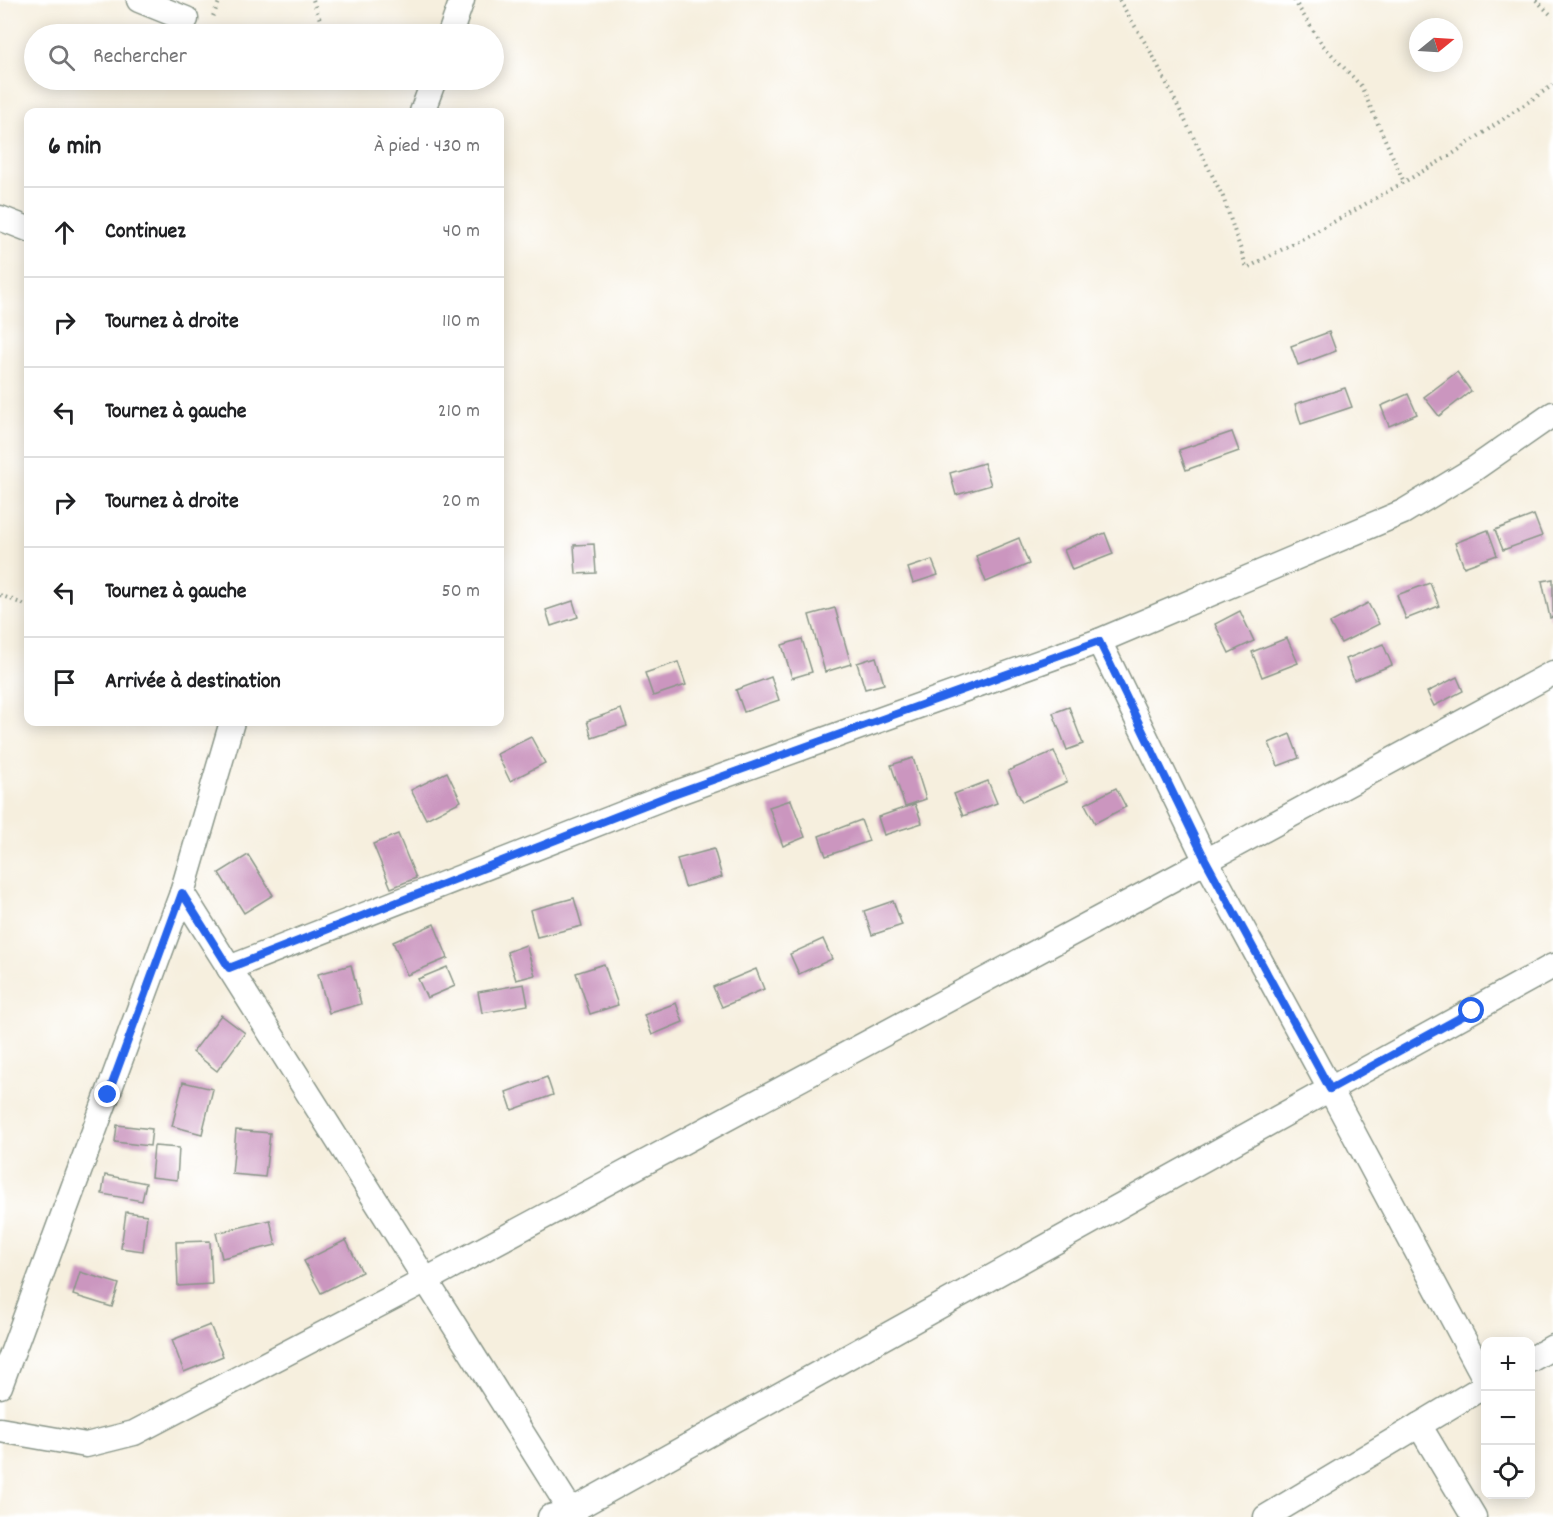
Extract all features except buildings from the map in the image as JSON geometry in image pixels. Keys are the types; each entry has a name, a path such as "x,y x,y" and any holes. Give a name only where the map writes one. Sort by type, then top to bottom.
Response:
{"street":[{"path":"139,0 186,19"},
{"path":"454,24 462,0"},
{"path":"424,108 430,90"},
{"path":"0,218 24,227"},
{"path":"229,968 668,796 1099,641 1402,512 1474,469 1553,414"},
{"path":"1099,641 1206,861 1330,1089 1481,1375"},
{"path":"0,1430 86,1445 134,1433 426,1280 1553,673"},
{"path":"0,1386 182,893 231,726"},
{"path":"182,893 426,1280 565,1515 1553,966"},
{"path":"1535,1357 1553,1347"},
{"path":"1266,1517 1481,1386"},
{"path":"1419,1425 1474,1517"}],"path":[{"path":"313,0 321,24"},
{"path":"1119,0 1152,54 1223,196 1247,268 1451,155 1553,85"},
{"path":"1294,0 1321,43 1361,86 1404,182"},
{"path":"1536,0 1553,17"},
{"path":"0,595 24,604"}],"route":[{"path":"108,1095 182,893 229,968 668,796 1099,641 1206,861 1330,1089 1472,1011"}]}
